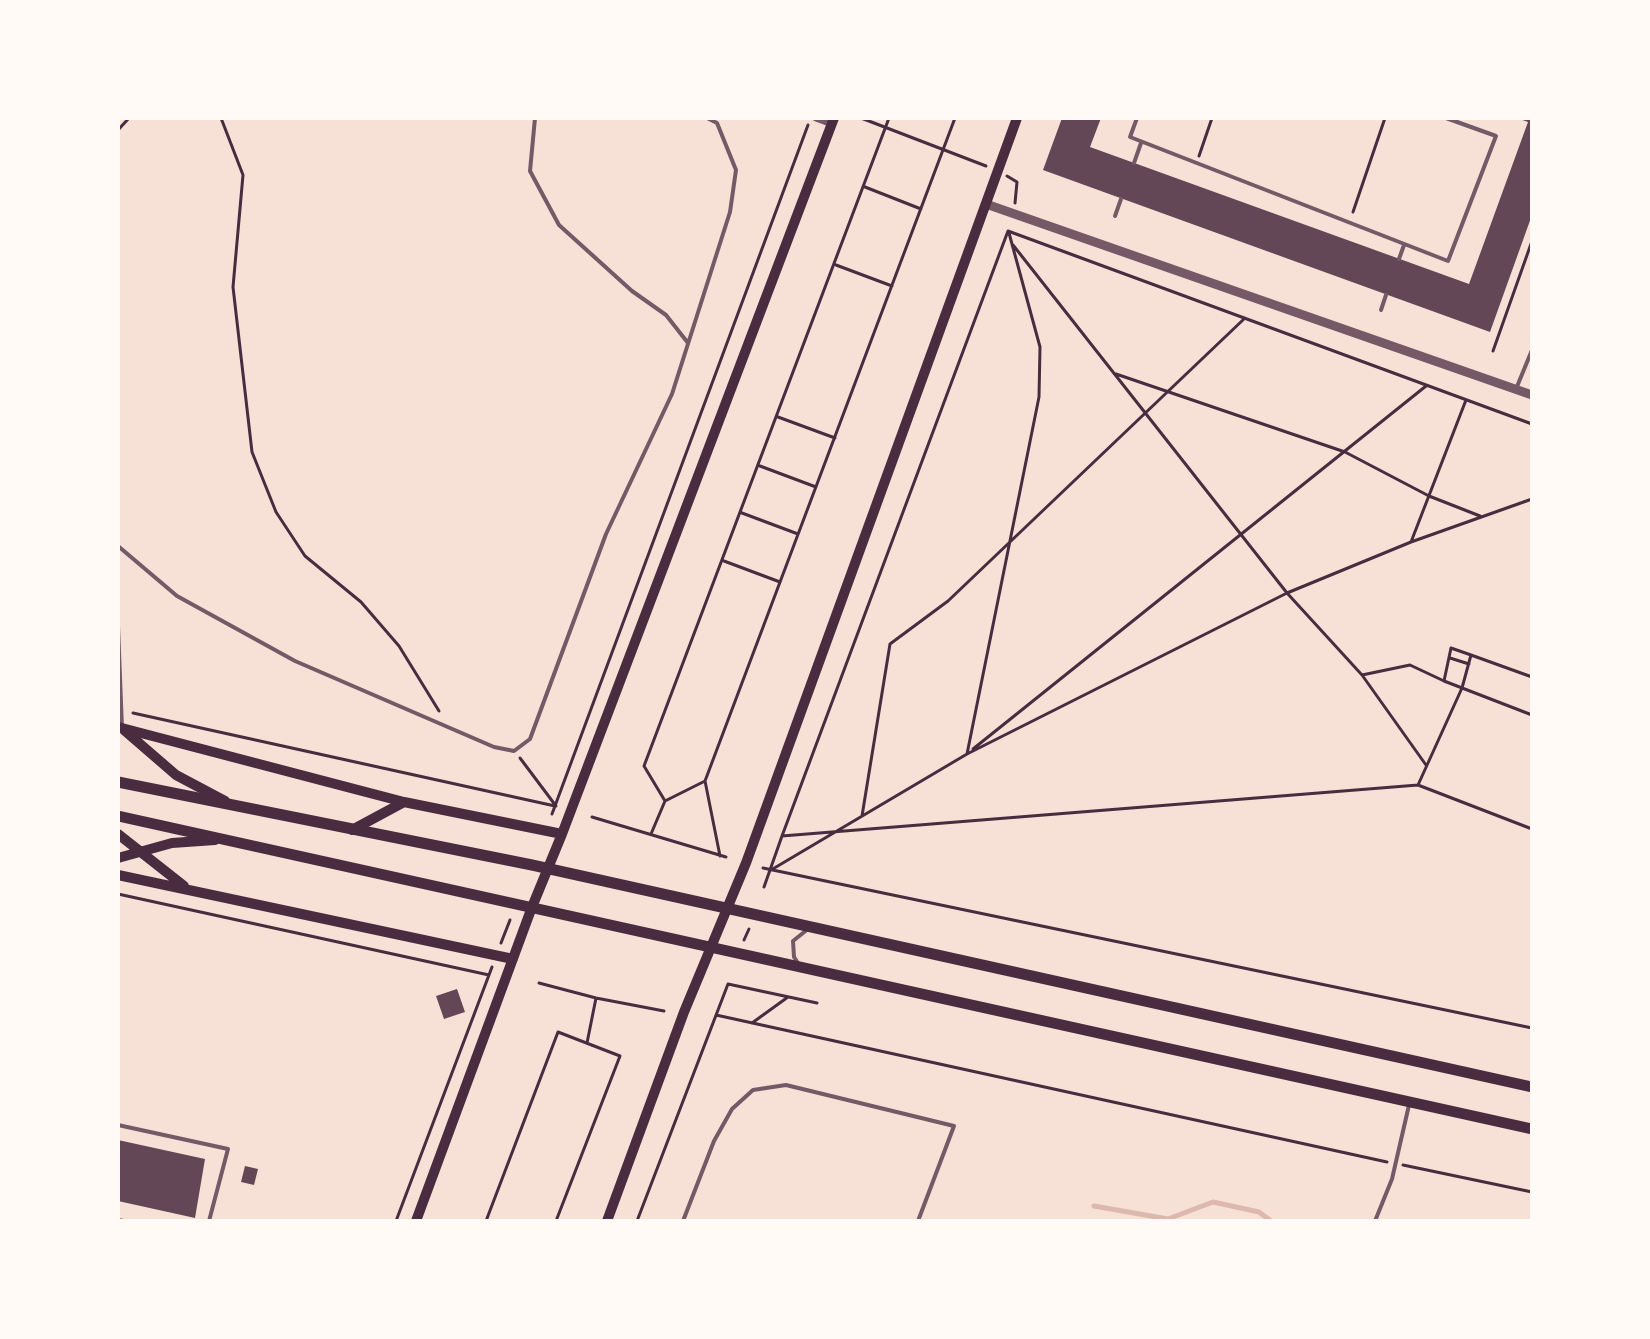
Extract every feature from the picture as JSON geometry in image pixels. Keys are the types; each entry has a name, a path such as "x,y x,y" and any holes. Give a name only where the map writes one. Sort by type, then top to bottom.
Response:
{"main road":[{"path":"607,1221 684,1012 729,908 1017,118"},
{"path":"416,1221 532,907 833,121"},
{"path":"120,728 404,802 562,834"},
{"path":"120,728 176,775 230,803"},
{"path":"118,782 549,869 1532,1087"},
{"path":"352,830 404,802"},
{"path":"118,816 1532,1129"},
{"path":"118,834 188,889"},
{"path":"118,858 172,843 229,840"},
{"path":"118,875 513,959"}],"street":[{"path":"814,118 833,121"},
{"path":"986,204 1532,395"}],"lane":[{"path":"535,118 530,171 559,225 632,291 666,315 688,343"},
{"path":"118,546 177,596 295,661 451,730 494,747 514,751 530,739 606,534 672,394 730,212 736,170 717,123 707,118"},
{"path":"1137,118 1130,137 1448,261 1496,136 1446,118"},
{"path":"1134,163 1142,142"},
{"path":"1115,216 1121,199"},
{"path":"1399,259 1404,245"},
{"path":"1381,310 1386,295"},
{"path":"1516,389 1532,350"},
{"path":"118,626 120,728"},
{"path":"810,970 794,957 793,941 802,932 818,928"},
{"path":"683,1221 714,1141 732,1109 753,1090 786,1085 954,1126 918,1221"},
{"path":"1375,1221 1392,1179 1410,1102"},
{"path":"118,1125 228,1149 209,1221"}],"path":[{"path":"118,130 129,118"},
{"path":"221,118 243,175 233,287 252,452 276,512 305,556 361,602 399,646 451,730"},
{"path":"552,814 814,118"},
{"path":"764,887 1014,213 1017,182 998,170 861,118"},
{"path":"665,801 644,766 889,118"},
{"path":"592,817 723,856 705,781 955,118"},
{"path":"1196,163 1212,118"},
{"path":"1349,224 1385,118"},
{"path":"863,186 921,209"},
{"path":"967,754 1039,397 1040,347 1008,231"},
{"path":"1008,231 1532,424"},
{"path":"1493,351 1532,241"},
{"path":"1011,243 1287,593 1362,675 1426,765"},
{"path":"834,264 892,286"},
{"path":"862,816 890,644 948,601 1245,318"},
{"path":"1116,374 1345,452 1429,496 1480,516"},
{"path":"967,754 1427,385"},
{"path":"1411,542 1466,400"},
{"path":"776,416 835,438"},
{"path":"758,465 816,487"},
{"path":"771,870 967,754 1287,593 1411,542 1532,499"},
{"path":"740,512 798,534"},
{"path":"722,560 780,582"},
{"path":"1444,681 1451,648 1532,677"},
{"path":"1418,785 1462,688 1471,655"},
{"path":"1449,658 1469,664"},
{"path":"1362,675 1410,665 1532,715"},
{"path":"121,710 557,807"},
{"path":"514,751 557,807"},
{"path":"651,836 665,801 705,781"},
{"path":"782,836 1418,785 1532,829"},
{"path":"763,868 1532,1028"},
{"path":"118,894 489,975"},
{"path":"501,943 510,920"},
{"path":"744,942 749,929"},
{"path":"396,1221 492,967"},
{"path":"539,983 664,1011"},
{"path":"637,1221 728,984 817,1003"},
{"path":"752,1023 790,997"},
{"path":"587,1043 596,998"},
{"path":"716,1015 1532,1192"},
{"path":"486,1221 558,1032 620,1056 556,1221"}],"building":[{"path":"1062,118 1101,118 1090,147 1469,284 1528,122 1517,118 1532,118 1532,215 1490,332 1043,170"},
{"path":"457,989 465,1012 444,1019 436,996"},
{"path":"118,1140 205,1159 195,1218 118,1201"},
{"path":"245,1166 258,1169 254,1185 241,1182"}],"waterway":[{"path":"1094,1206 1168,1219 1213,1202 1259,1212 1271,1221"}]}
